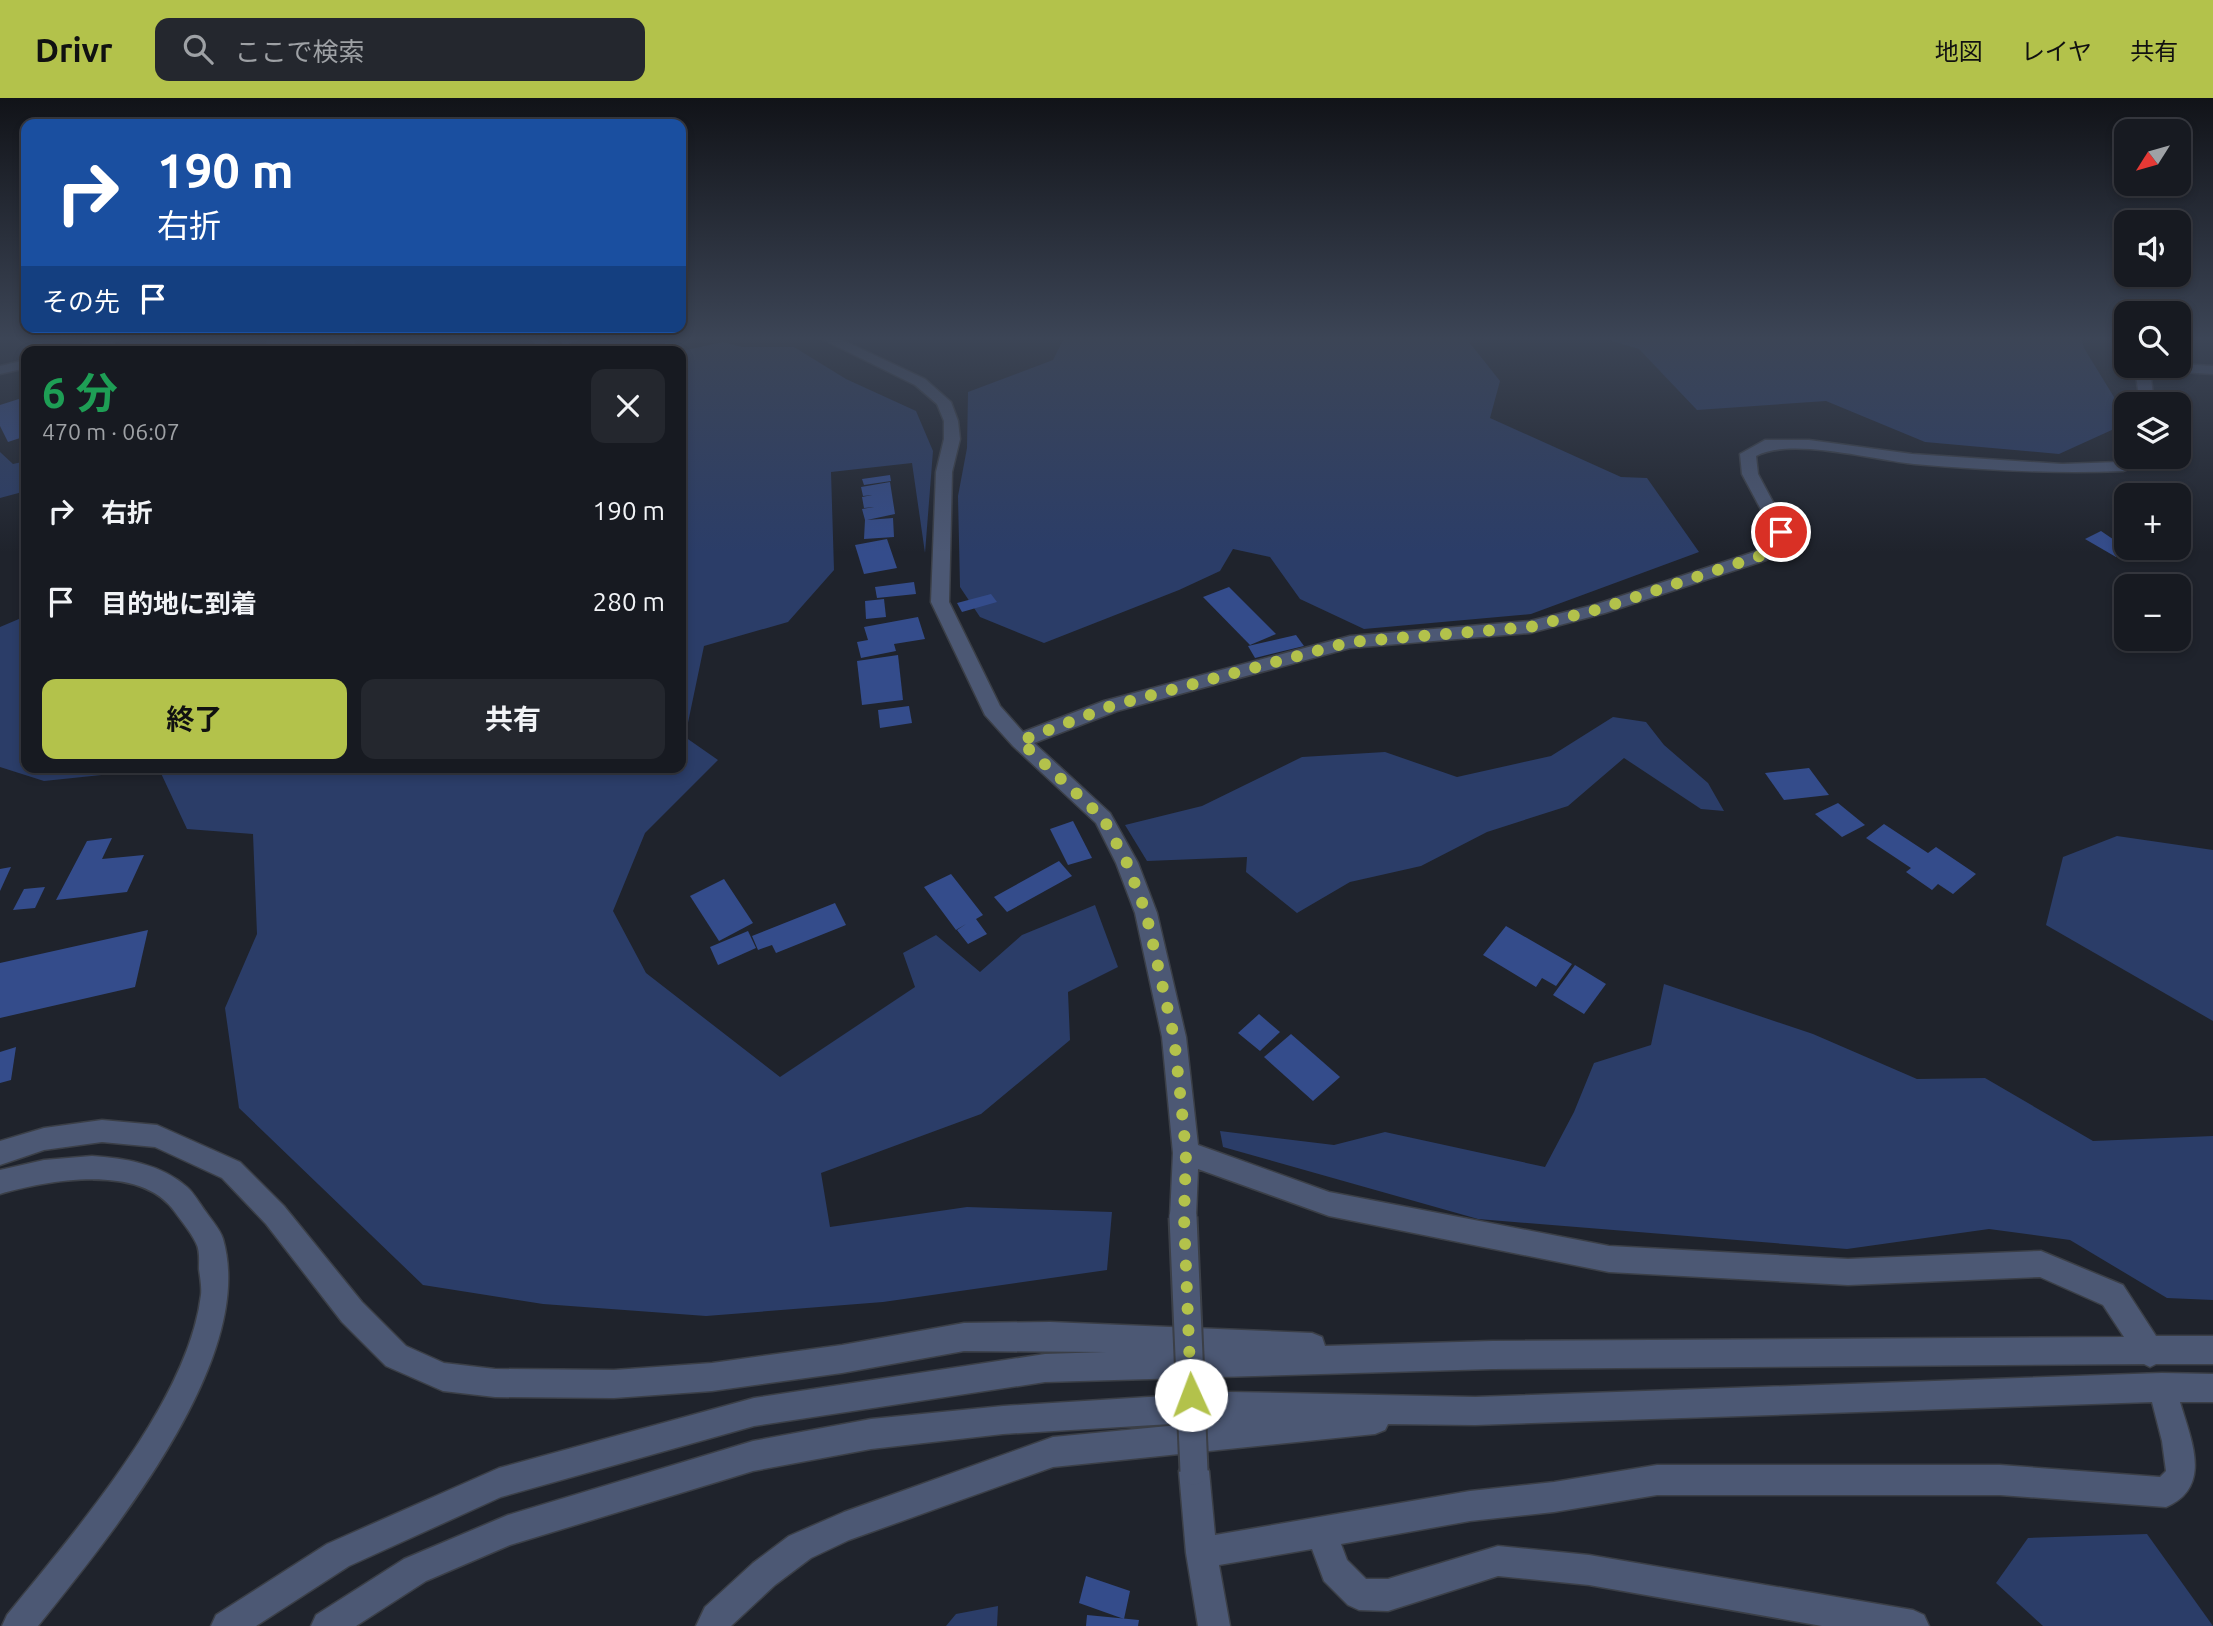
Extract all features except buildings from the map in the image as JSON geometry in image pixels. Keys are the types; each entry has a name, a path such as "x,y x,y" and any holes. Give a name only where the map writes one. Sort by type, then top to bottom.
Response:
{"street":[{"path":"947,409 951,421 952,439 944,472 940,602 992,710 1020,741 1103,818 1127,863 1146,913 1174,1037 1186,1153 1184,1217 1194,1471 1201,1553 1214,1626"},
{"path":"1020,741 1111,706 1350,642 1530,627 1599,609 1760,556 1772,549 1781,532 1750,474 1748,454 1765,444 1809,445 1912,460 2062,469 2114,466"},
{"path":"0,1153 44,1139 102,1131 158,1136 231,1170 275,1215 352,1312 396,1356 443,1377 495,1383 614,1384 712,1377 842,1359 964,1337 1051,1336 1492,1355"},
{"path":"1186,1153 1329,1204 1609,1259 1848,1272 2041,1264 2113,1296 2150,1353"},
{"path":"0,1182 72,1167 130,1172 170,1189 192,1207 206,1229 216,1264 213,1309 200,1356 175,1412 114,1504 18,1626"},
{"path":"227,1626 338,1555 499,1483 754,1412 1045,1368 1492,1355 2150,1353 2213,1350"},
{"path":"1201,1553 1470,1506 1554,1497 1657,1480 2000,1479 2166,1492 2182,1476 2177,1441 2162,1387"},
{"path":"327,1626 415,1570 508,1530 753,1456 871,1434 1003,1420 1215,1407 1475,1410 2162,1387 2213,1388"},
{"path":"712,1626 716,1618 764,1574 800,1547 844,1527 1053,1452 1475,1410"},
{"path":"1322,1533 1335,1570 1359,1594 1388,1595 1498,1562 1589,1570 1913,1626"}],"shaded area":[{"path":"686,409 916,411 933,451 925,553 912,463 831,472 834,570 788,622 704,646 686,732"},
{"path":"968,409 1492,409 1490,418 1621,477 1647,478 1699,552 1531,614 1364,629 1300,599 1270,557 1233,549 1220,571 1044,643 980,617 960,587 958,496 967,448"},
{"path":"1846,409 2114,409 2114,429 2059,454 1925,442"},
{"path":"0,452 13,464 21,462 21,492 0,498"},
{"path":"21,618 21,773 121,773 44,781 0,767 0,627"},
{"path":"1613,717 1646,722 1664,745 1708,783 1724,811 1701,809 1624,758 1568,806 1487,832 1421,866 1350,882 1297,913 1246,872 1247,857 1147,861 1125,825 1202,806 1302,757 1385,752 1457,777 1551,756"},
{"path":"686,738 718,760 645,833 613,911 646,973 780,1077 915,987 903,953 936,935 980,972 1022,935 1095,905 1118,967 1068,992 1070,1040 981,1114 821,1173 830,1227 967,1207 1112,1212 1107,1270 883,1302 706,1316 543,1304 423,1285 239,1108 225,1008 257,934 253,834 187,829 161,773 686,773"},
{"path":"2117,836 2213,850 2213,1021 2046,925 2063,857"},
{"path":"1664,984 1813,1034 1917,1079 1985,1078 2093,1141 2213,1136 2213,1300 2167,1298 2070,1240 1989,1229 1847,1249 1478,1219 1223,1147 1220,1131 1334,1145 1385,1132 1545,1167 1574,1112 1594,1063 1651,1045"},
{"path":"2147,1534 2213,1626 2043,1626 1996,1583 2028,1538"},
{"path":"998,1606 997,1626 946,1626 956,1614"}],"route":[{"path":"1191,1395 1184,1217 1186,1153 1174,1037 1146,913 1127,863 1103,818 1020,741 1111,706 1350,642 1530,627 1599,609 1760,556 1772,549 1781,532"}]}
